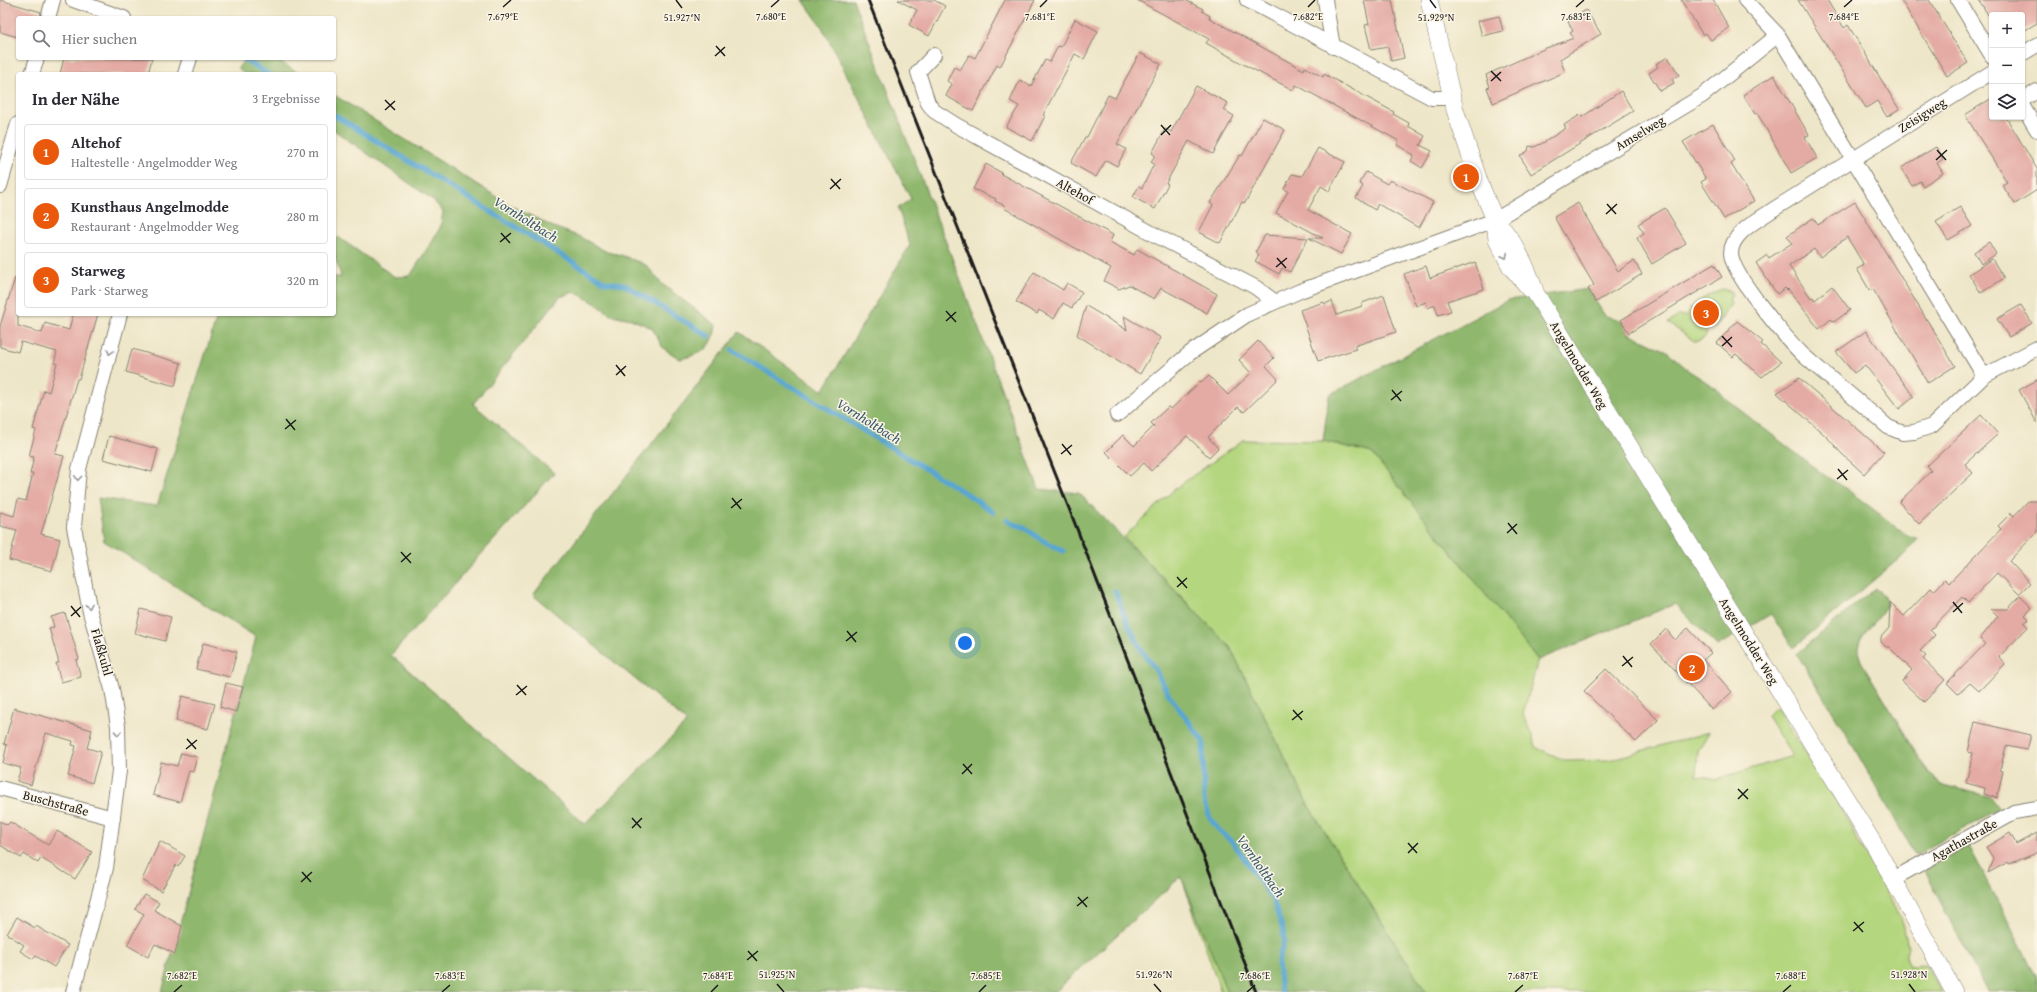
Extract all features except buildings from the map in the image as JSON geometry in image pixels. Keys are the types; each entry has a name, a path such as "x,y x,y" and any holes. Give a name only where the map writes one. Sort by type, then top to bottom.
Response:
{"street":[{"path":"49,16 53,0"},
{"path":"73,0 118,16"},
{"path":"1247,0 1333,47 1432,98 1452,98"},
{"path":"1325,0 1333,47"},
{"name":"Angelmodder Weg","path":"1429,0 1452,98 1480,184 1495,220 1497,240 1511,268 1536,294 1875,846 1954,992"},
{"path":"1745,0 1778,35 1851,159 1984,376"},
{"path":"1958,0 1989,51"},
{"name":"Amselweg","path":"1495,220 1702,96 1778,35"},
{"path":"2025,52 2037,45"},
{"name":"Altehof","path":"934,55 918,72 928,103 934,111 1035,169 1255,287 1274,302"},
{"path":"33,72 36,60"},
{"path":"186,72 189,60"},
{"name":"Zeisigweg","path":"1989,74 1851,159 1774,209 1746,229 1735,240 1731,252 1734,267 1744,285 1801,352 1888,426 1903,432 1914,432 1932,426 1984,376 2037,348"},
{"path":"2025,98 2037,91"},
{"path":"2025,111 2037,130"},
{"path":"0,186 16,131"},
{"path":"1117,415 1190,353 1248,314 1274,302 1495,220"},
{"name":"Flaßkuhl","path":"73,992 106,868 119,771 118,726 112,689 90,612 74,527 79,469 119,316"},
{"name":"Buschstraße","path":"0,788 113,818"},
{"name":"Agathastraße","path":"1893,879 2014,812 2037,808"}],"green space":[{"path":"803,0 853,0 1039,489 1079,493 1230,647 1308,805 1426,992 1227,992 1181,876 1055,992 162,992 256,637 104,541 98,498 157,506 217,316 336,316 336,277 341,277 336,260 336,240 338,237 395,277 410,276 440,228 443,212 433,200 336,131 336,96 510,205 551,226 580,237 607,252 621,255 646,265 662,284 716,325 715,333 706,349 695,355 680,359 663,348 652,328 631,319 612,315 590,300 574,292 560,297 473,404 554,473 391,655 585,824 687,722 533,595 739,332 823,391 910,245 898,208 911,199 822,27"},
{"path":"244,60 277,60 297,72 242,72 238,68"},
{"path":"1588,289 1605,316 1621,320 1629,333 1667,351 1689,371 1716,388 1722,396 1824,475 1844,487 1907,535 1918,539 1907,552 1793,648 1771,614 1717,646 1675,604 1538,660 1372,453 1323,441 1329,395 1508,300"},
{"path":"1722,289 1730,291 1732,296 1729,297 1731,304 1715,327 1707,327 1706,337 1699,341 1694,341 1668,323 1678,316 1686,316 1692,307 1706,296"},
{"path":"1243,440 1323,441 1372,453 1538,660 1523,714 1537,748 1566,761 1609,760 1709,732 1698,751 1696,775 1717,779 1792,756 1767,716 1776,707 1834,797 1903,923 1908,946 1905,957 1909,966 1926,965 1942,992 1426,992 1308,805 1230,647 1124,537 1176,488"},
{"path":"1875,588 1883,595 1887,604 1880,616 1862,637 1859,643 1858,650 1861,661 1929,774 1944,785 1991,797 2000,809 1915,855 1845,732 1797,654"},
{"path":"1969,846 2037,977 2037,992 1987,992 1924,870"},
{"path":"1181,876 1227,992 1221,992"}],"waterway":[{"name":"Vornholtbach","path":"245,60 265,72"},
{"name":"Vornholtbach","path":"336,116 605,282 623,284 709,336"},
{"name":"Vornholtbach","path":"732,350 970,496 993,512"},
{"name":"Vornholtbach","path":"1007,520 1013,524 1024,527 1040,539 1063,551"},
{"name":"Vornholtbach","path":"1115,591 1126,620 1142,651 1155,669 1169,695 1203,741 1204,800 1210,818 1217,828 1235,845 1273,900 1283,930 1284,941 1278,962 1281,992"}],"railway":[{"path":"868,0 1072,516 1256,992"}],"place":[{"name":"Altehof","path":"1466,177"},
{"name":"Starweg","path":"1706,313"},
{"name":"Kunsthaus Angelmodde","path":"1692,668"}]}
